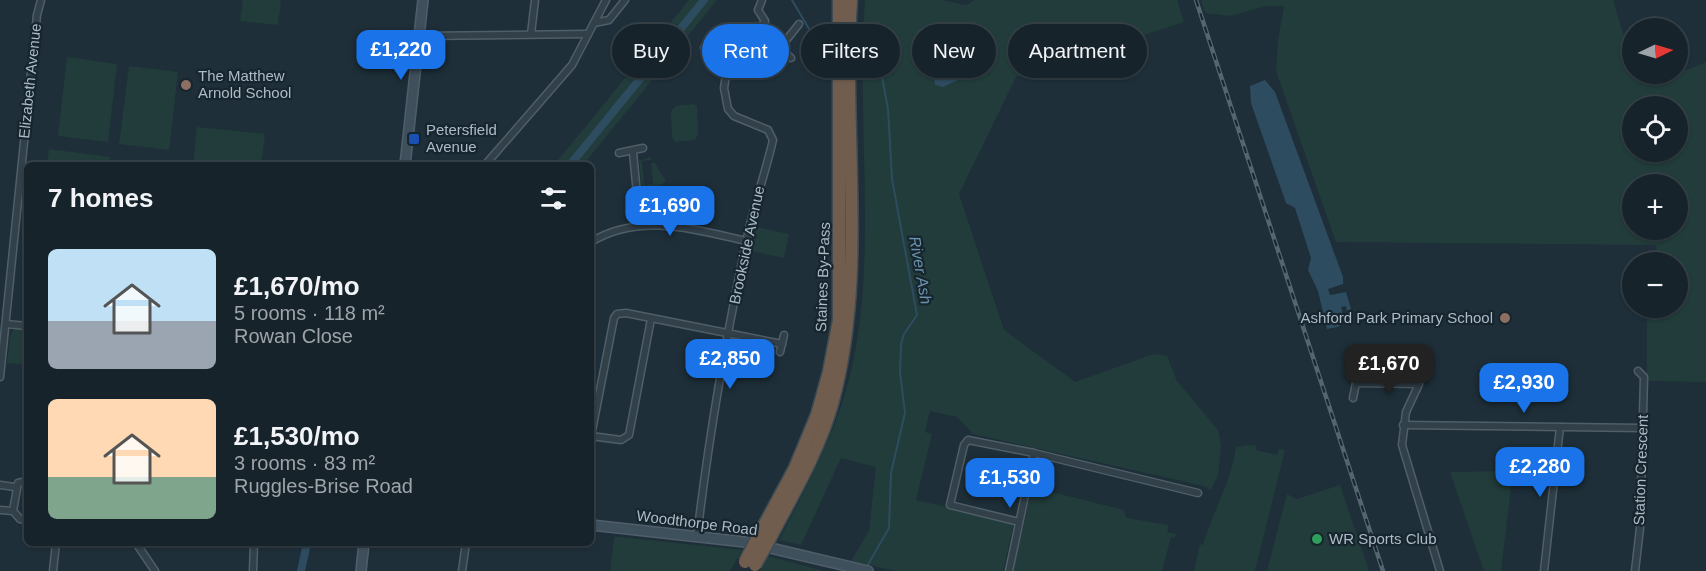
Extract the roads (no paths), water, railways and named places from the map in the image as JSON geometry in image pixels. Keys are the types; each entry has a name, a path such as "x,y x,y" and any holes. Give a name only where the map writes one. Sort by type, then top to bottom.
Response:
{"highway":[{"name":"Staines By-Pass","path":"764,537 813,426 830,372 837,329 840,273 839,0"},
{"name":"Staines By-Pass","path":"748,567 817,445 832,406 845,345 850,275 851,0"}],"street":[{"name":"Elizabeth Avenue","path":"0,377 37,15 41,0"},
{"path":"405,162 423,0"},
{"path":"531,34 535,0"},
{"path":"488,162 572,64 606,0"},
{"path":"594,23 609,20 625,0"},
{"path":"762,0 758,10 765,21 763,24"},
{"path":"789,37 800,24"},
{"path":"419,36 588,34"},
{"name":"Brookside Avenue","path":"697,537 704,475 728,333 747,240 773,140 768,130 738,118 728,109 724,88 726,78"},
{"path":"619,153 633,152 643,148"},
{"path":"633,152 640,226"},
{"path":"594,241 615,232 640,226 671,225 747,240"},
{"path":"594,421 614,318 621,313 782,344"},
{"path":"594,436 621,440 629,435 651,319"},
{"path":"6,324 24,326"},
{"path":"780,352 784,335"},
{"name":"Station Crescent","path":"1635,571 1640,528 1644,377 1638,371"},
{"path":"1353,398 1356,383 1419,384 1403,425 1402,445 1406,465 1440,571"},
{"path":"1403,425 1642,428"},
{"path":"1544,571 1560,427"},
{"path":"1019,522 950,505 964,444 968,440 1034,453 1198,493"},
{"path":"1009,571 1034,453"},
{"path":"13,511 15,487 18,483 24,482"},
{"path":"0,485 15,487"},
{"path":"0,510 13,511 20,519 24,520"},
{"name":"Woodthorpe Road","path":"594,525 745,542 865,570"},
{"path":"52,571 56,546"},
{"path":"138,546 155,571"},
{"path":"253,571 254,546"},
{"path":"361,571 364,546"},
{"path":"462,571 466,546"}],"water":[{"path":"934,78 962,78 943,87 935,85"},
{"path":"1265,80 1275,92 1343,277 1343,284 1328,289 1330,295 1346,292 1351,309 1347,311 1346,306 1341,307 1345,322 1338,327 1327,329 1318,291 1308,270 1311,258 1295,208 1286,203 1251,103 1250,86"}],"waterway":[{"path":"572,162 704,0"},
{"name":"River Ash","path":"792,0 806,24"},
{"name":"River Ash","path":"866,568 889,528 891,473 905,413 900,372 901,344 904,334 917,315 892,179 888,109 882,78"},
{"path":"301,571 306,546"}],"railway":[{"path":"1196,0 1383,571"}],"place":[{"name":"The Matthew Arnold School","path":"186,85"},
{"name":"Petersfield Avenue","path":"414,139"},
{"name":"Ashford Park Primary School","path":"1505,318"},
{"name":"WR Sports Club","path":"1317,539"}]}
